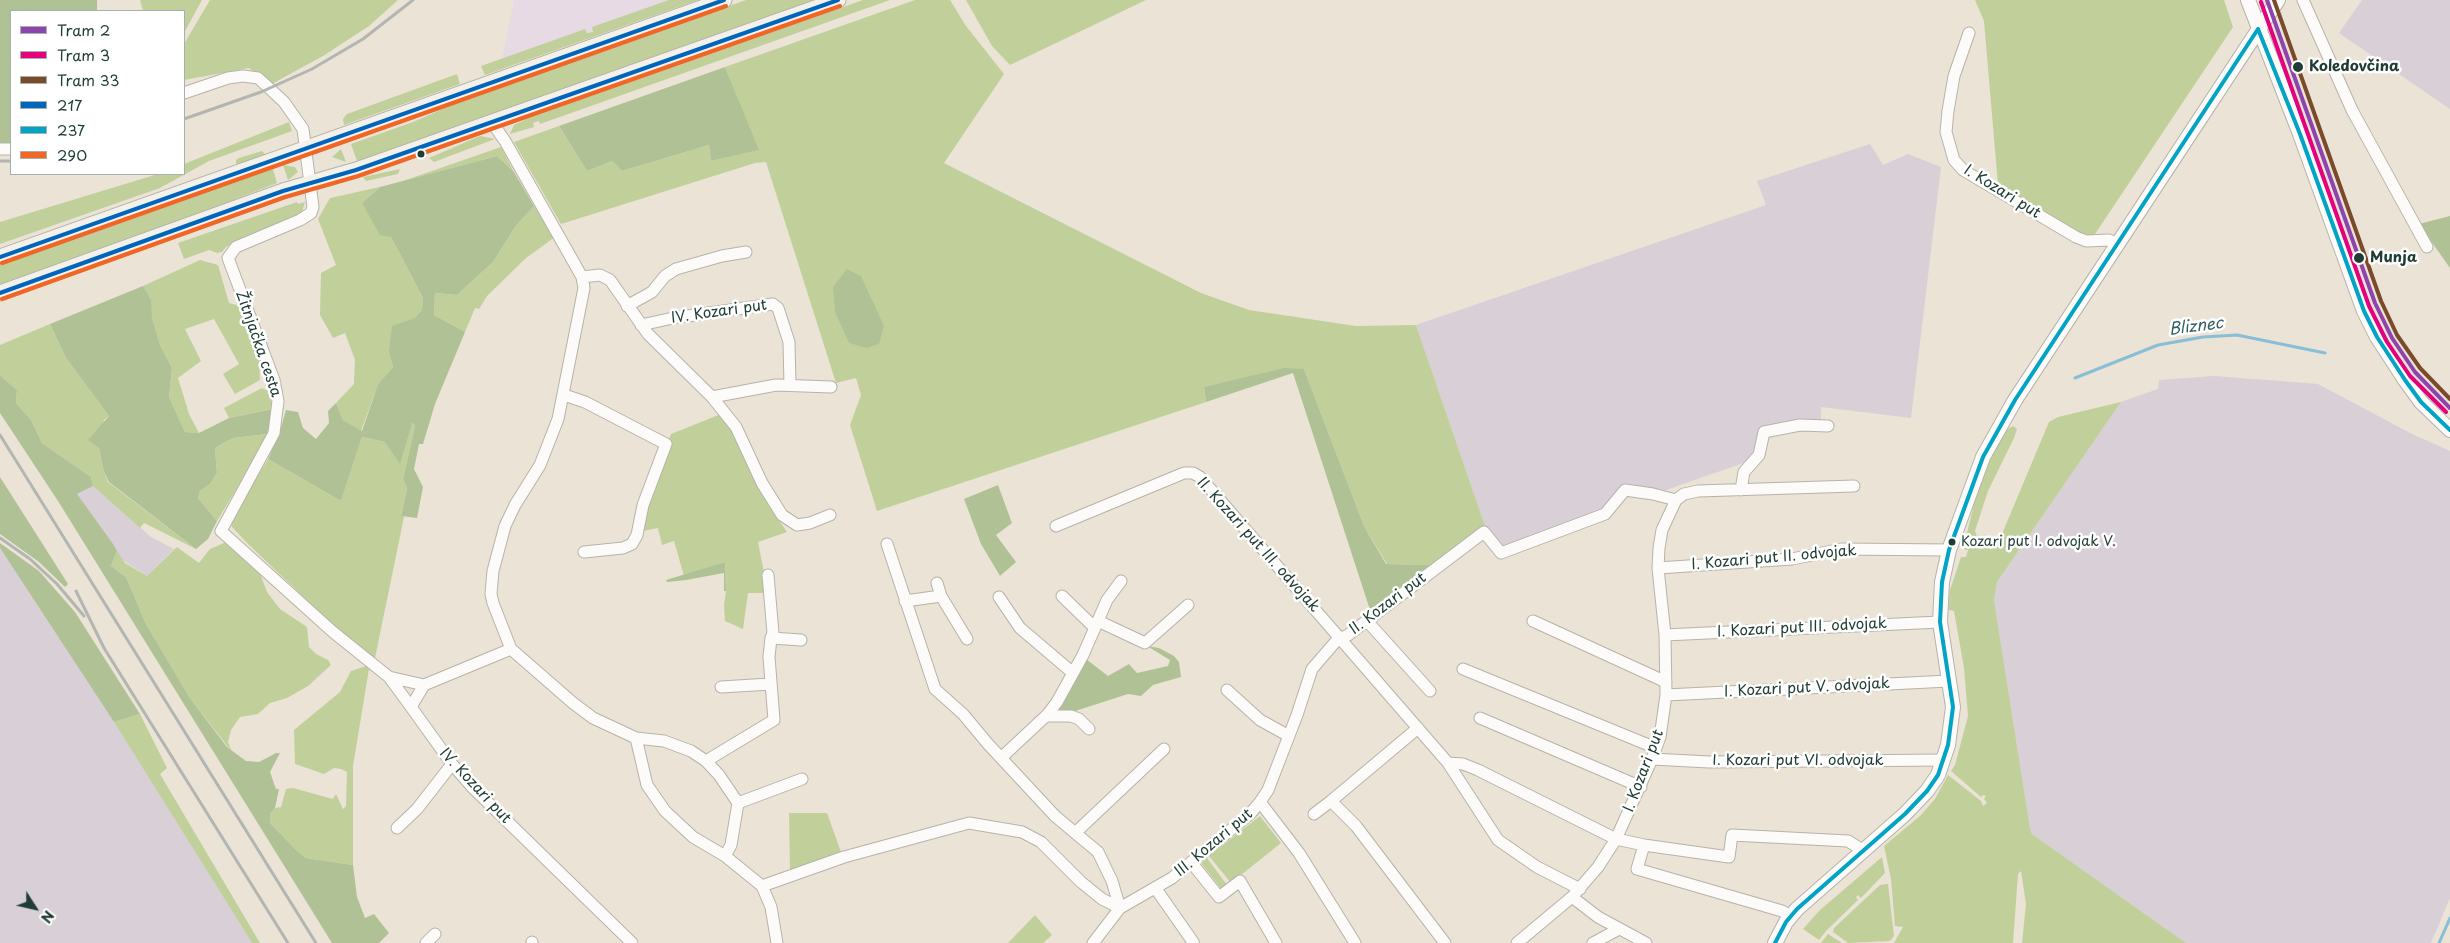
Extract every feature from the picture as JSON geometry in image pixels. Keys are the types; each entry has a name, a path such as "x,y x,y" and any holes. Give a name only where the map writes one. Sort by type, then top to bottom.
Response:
{"main road":[{"path":"0,257 724,0"},
{"path":"0,293 283,191 356,170 838,0"}],"street":[{"path":"2248,0 2300,134 2364,311 2377,337 2405,380 2421,402 2450,430"},
{"path":"1775,943 1790,916 1917,803 1933,783 1944,760 1953,707 1940,622 1942,582 1949,550 1983,457 2015,400 2278,0"},
{"path":"2303,0 2320,42 2352,110 2427,246"},
{"name":"I. Kozari put","path":"1969,33 1954,76 1948,111 1946,132 1954,160 1963,170 2076,238 2086,241 2109,240 2117,244"},
{"path":"185,93 228,78 251,76 258,78 284,102 303,129 311,183"},
{"path":"491,121 505,141 582,278 584,288 564,395 551,442 505,526 493,571 491,594 493,603 511,649 573,703 593,718 636,738 664,741 691,751 706,761 719,775 738,803 731,845 725,856"},
{"name":"Žitnjačka cesta","path":"311,183 313,207 311,214 236,247 228,258 274,380 278,400 274,433 221,530 333,632 389,678"},
{"path":"627,306 652,292 665,276 676,269 746,252"},
{"name":"IV. Kozari put","path":"582,278 606,277 610,280 641,325 712,397 736,427 762,483 782,516 797,525 810,523 830,515"},
{"name":"IV. Kozari put","path":"641,325 673,318 773,304 778,308 788,342 790,385"},
{"path":"712,397 776,384 831,387"},
{"path":"564,395 584,402 666,444 643,506 636,536 632,544 623,548 584,552"},
{"path":"1741,490 1744,472 1759,456 1764,432 1800,425 1828,426"},
{"name":"II. Kozari put III. odvojak","path":"1056,526 1184,473 1193,473 1208,484 1341,638"},
{"path":"1676,500 1684,494 1698,491 1854,486"},
{"name":"II. Kozari put","path":"1646,943 1598,917 1576,893 1498,840 1448,764 1341,638 1367,621 1484,532 1501,553 1605,514 1625,490 1676,500"},
{"name":"I. Kozari put","path":"1517,943 1576,893 1598,867 1616,838 1641,787 1654,754 1664,716 1666,695 1665,635 1658,568 1662,530 1676,500"},
{"path":"888,544 935,689 964,714 1055,816 1098,852 1112,881 1120,908"},
{"name":"I. Kozari put II. odvojak","path":"1658,568 1792,559 1842,549 1949,550"},
{"path":"706,761 774,720 770,684 771,638 773,633 768,575"},
{"path":"1002,757 1046,716 1057,702 1073,673 1107,600 1121,581"},
{"path":"937,583 941,596 967,639"},
{"path":"905,601 941,596"},
{"path":"1062,596 1096,624 1145,643 1188,605"},
{"path":"999,597 1020,628 1073,673"},
{"path":"1367,621 1430,692"},
{"path":"1533,621 1666,682"},
{"name":"I. Kozari put III. odvojak","path":"1665,635 1940,622"},
{"path":"771,638 801,640"},
{"name":"III. Kozari put","path":"1093,943 1120,908 1156,889 1250,814 1260,802 1268,790 1312,669 1332,643 1341,638"},
{"path":"389,678 424,685 511,649"},
{"name":"I. Kozari put VI. odvojak","path":"1463,669 1654,754 1709,762 1944,760"},
{"name":"IV. Kozari put","path":"389,678 452,764 632,943"},
{"name":"I. Kozari put V. odvojak","path":"1666,695 1949,681"},
{"path":"721,687 770,684"},
{"path":"411,707 424,685"},
{"path":"1228,690 1260,720 1289,736"},
{"path":"1046,716 1071,716 1079,719 1089,729"},
{"path":"1480,718 1641,787"},
{"path":"1314,814 1418,728"},
{"path":"636,738 648,785 654,798 693,837 725,856 762,886 771,907 777,943"},
{"path":"1075,833 1164,749"},
{"path":"397,828 417,809 452,764"},
{"path":"1448,764 1463,764 1478,770 1616,838 1644,845 1729,857 1732,835 1848,840 1864,851"},
{"path":"738,803 802,779"},
{"path":"1330,801 1356,826 1445,943"},
{"path":"1260,802 1299,853 1355,943"},
{"path":"762,886 844,856 969,823 1022,832 1041,842 1081,882 1102,899 1120,908"},
{"path":"1644,845 1638,869 1782,911 1790,916"},
{"path":"1191,862 1219,897 1240,881 1276,943"},
{"path":"1156,889 1192,943"},
{"path":"1593,943 1619,928"},
{"path":"426,943 435,934"}],"shaded area":[{"path":"514,0 682,0 500,68"},
{"path":"2362,0 2450,0 2450,109 2339,33"},
{"path":"1870,144 1883,165 1908,154 1941,167 1911,418 1821,407 1821,422 1760,430 1755,459 1660,492 1623,485 1605,511 1502,546 1485,526 1416,325 1766,205 1757,181"},
{"path":"2214,376 2318,384 2410,433 2450,451 2450,898 2431,943 2186,943 2032,834 1994,600 1997,582 2121,402 2158,389 2159,380"},
{"path":"93,486 151,537 174,549 147,576 121,559 77,494"},
{"path":"0,548 108,712 252,943 0,943"}],"green space":[{"path":"0,0 97,0 97,10 10,10 10,144 0,144"},
{"path":"140,0 202,0 185,31 185,10 143,10"},
{"path":"210,0 398,0 369,26 323,56 270,85 249,68 185,80 185,42"},
{"path":"669,0 698,0 485,75 481,66 585,29 587,33 593,32 592,27"},
{"path":"746,0 814,0 357,161 351,144 413,122 463,100"},
{"path":"863,0 890,0 540,124 539,121 533,123 534,127 510,134 514,125 531,117"},
{"path":"915,0 950,0 966,26 1004,74 944,163 1201,293 1249,310 1356,326 1416,325 1485,526 1430,565 1387,564 1364,526 1304,369 1204,387 1206,402 877,511 850,425 861,395 856,378 836,383 766,162 755,163 561,224 514,142 559,126 587,171 612,161 622,171 709,145 711,161 758,150 725,67"},
{"path":"966,0 1146,0 1010,65 992,46"},
{"path":"1975,0 2224,0 2233,27 2091,240 1998,185 1984,21"},
{"path":"725,67 759,150 711,161 709,145 622,171 612,161 587,171 559,126"},
{"path":"457,74 460,84 344,125 343,119 347,114"},
{"path":"289,122 292,131 209,161 185,174 185,164"},
{"path":"480,136 495,139 434,162 429,158"},
{"path":"501,147 514,172 497,156 403,181"},
{"path":"341,149 346,162 332,157"},
{"path":"262,151 267,156 236,164 236,160 239,158"},
{"path":"497,156 514,172 534,206 515,227 493,262 457,295 435,293 434,315 465,332 435,404 423,444 419,444 414,469 423,487 417,518 401,516 407,488 403,479 415,426 412,423 400,464 385,442 362,437 341,501 268,459 279,435 286,410 298,412 303,428 316,439 329,423 328,411 336,403 343,420 362,431 378,384 393,367 389,352 392,326 415,318 422,310 423,298 391,237 380,235 362,203 380,187"},
{"path":"283,165 295,167 298,172 288,180"},
{"path":"272,166 277,183 180,223 0,288 0,263"},
{"path":"400,169 398,174 366,181 363,177"},
{"path":"155,175 184,175 160,188 0,244 0,222"},
{"path":"380,187 362,203 391,237 423,298 422,310 389,352 393,367 378,384 361,431 343,420 336,403 354,384 355,360 345,333 333,338 320,315 321,273 336,265 318,219 330,198"},
{"path":"297,202 298,204 305,202 302,212 226,247 222,252 217,253 209,250 184,259 178,243"},
{"path":"534,206 555,237 526,258 487,296 479,309 475,308 465,332 434,315 435,293 457,295 493,262 515,227"},
{"path":"2450,216 2450,268 2419,224"},
{"path":"200,260 218,265 229,303 240,306 259,356 260,380 235,394 223,374 239,364 214,319 185,329 201,361 178,378 189,414 199,433 185,432 169,397 172,368 160,345 151,319 151,299 143,286"},
{"path":"847,269 861,276 884,326 879,344 867,348 849,343 835,312 833,287"},
{"path":"143,286 151,299 152,319 160,345 172,368 169,397 185,432 199,433 229,418 273,409 267,434 233,438 215,448 217,473 210,484 200,491 198,498 217,521 208,539 196,549 109,482 104,472 99,448 88,440 109,416 66,358 50,324"},
{"path":"50,324 66,358 109,416 104,420 99,448 108,482 196,549 144,523 140,528 93,486 91,477 42,443 31,420 16,403 17,390 0,375 0,345"},
{"path":"1284,368 1304,369 1364,526 1386,564 1430,565 1370,610 1293,373 1206,402 1204,387"},
{"path":"0,375 17,390 16,403 31,420 42,443 91,477 93,486 77,494 117,551 111,566 126,577 146,624 190,698 227,747 246,761 259,762 276,753 280,753 270,772 276,789 279,789 275,808 270,814 270,823 306,858 353,865 357,897 365,918 374,914 389,933 379,943 332,943 58,501 0,413"},
{"path":"262,388 268,391 273,409 229,418 224,408"},
{"path":"2121,402 1997,582 1994,600 2032,834 2186,943 2022,943 2026,904 2021,871 2018,874 2013,943 1894,943 1903,927 1895,926 1891,879 1884,846 1920,816 1935,799 1948,775 1981,801 1983,806 1987,803 1984,799 1986,796 1983,795 1981,797 1951,771 1955,765 1968,716 1964,668 1954,611 1949,610 1950,590 1961,557 1966,557 1968,550 1964,549 1965,541 1978,488 2003,432 2013,426 2017,429 2014,438 1988,491 1975,531 1980,546 1992,549 1999,541 2049,422 2058,417"},
{"path":"721,414 730,425 772,510 787,532 758,542 768,593 748,593 743,629 725,621 725,562 684,576 674,541 662,545 658,528 643,531 645,514 671,434"},
{"path":"411,423 415,426 403,479 407,488 401,515 404,517 375,658 349,640 248,544 232,527 231,521 268,459 341,501 362,437 385,442"},
{"path":"267,434 259,452 217,521 198,498 200,491 210,484 217,473 215,448 233,438"},
{"path":"0,477 68,584 65,587 39,562 0,534"},
{"path":"998,485 1012,523 996,535 1016,562 1000,576 981,544 964,499"},
{"path":"0,543 39,571 75,612 140,714 114,722 0,548"},
{"path":"224,543 229,544 259,571 267,592 280,609 307,627 309,647 316,654 328,660 331,665 308,686 287,698 270,703 258,714 240,717 231,730 228,742 232,752 190,698 146,624 126,577 111,566 117,551 125,563 147,576 177,547 199,563 210,549"},
{"path":"725,562 726,591 724,591 724,573 686,580 667,582 666,580"},
{"path":"1147,646 1159,648 1174,656 1179,662 1181,677 1153,685 1141,696 1128,694 1066,714 1058,712 1059,705 1086,659 1108,676 1129,664 1137,673 1168,666 1170,660"},
{"path":"366,666 369,669 353,766 353,865 306,858 270,823 270,814 275,808 281,807 286,789 293,788 333,799 336,794 343,809 346,806 347,772 334,768 324,774 295,764 294,730 340,692 351,671"},
{"path":"140,714 167,768 160,774 260,943 252,943 114,722"},
{"path":"789,813 827,813 841,852 790,870"},
{"path":"1260,816 1281,843 1231,883 1209,856"},
{"path":"1882,857 1885,873 1861,898 1858,895 1856,897 1858,900 1819,940 1803,929 1820,910"},
{"path":"1207,858 1227,885 1222,890 1201,863"},
{"path":"1888,884 1894,936 1890,941 1848,943 1833,932 1834,928 1880,885"},
{"path":"1035,915 1052,935 1043,943 1008,943"},
{"path":"1828,934 1842,943 1821,943"}],"waterway":[{"name":"Bliznec","path":"2075,378 2158,345 2203,337 2237,335 2325,353"},
{"path":"2439,943 2450,918"}],"railway":[{"path":"185,119 261,92 312,69 363,39 413,0"},
{"path":"0,161 10,161"},
{"path":"0,435 316,943"},
{"path":"0,538 30,559 57,584 84,616"},
{"path":"76,591 104,648 288,943"}],"tram line":[{"name":"2","path":"2267,0 2375,303 2392,338 2415,372 2450,408"},
{"name":"33","path":"2274,0 2381,301 2397,335 2420,368 2450,399"},
{"name":"3","path":"2261,2 2369,306 2387,342 2410,376 2446,412"}],"transit line":[{"name":"217","path":"0,257 724,0"},
{"name":"217","path":"0,293 283,191 356,170 838,0"},
{"name":"290","path":"2,263 726,6"},
{"name":"290","path":"2,299 285,197 358,176 840,6"},
{"name":"237","path":"2258,29 2300,134 2364,311 2377,337 2405,380 2421,402 2450,430"},
{"name":"237","path":"1775,943 1786,922 1797,909 1905,814 1927,791 1938,775 1948,745 1953,707 1940,622 1942,582 1949,550 1983,457 2015,400 2258,29"}],"place":[{"name":"Koledovčina","path":"2298,67"},
{"name":"Munja","path":"2359,258"},
{"name":"Kozari put I. odvojak V.","path":"1952,542"}]}
